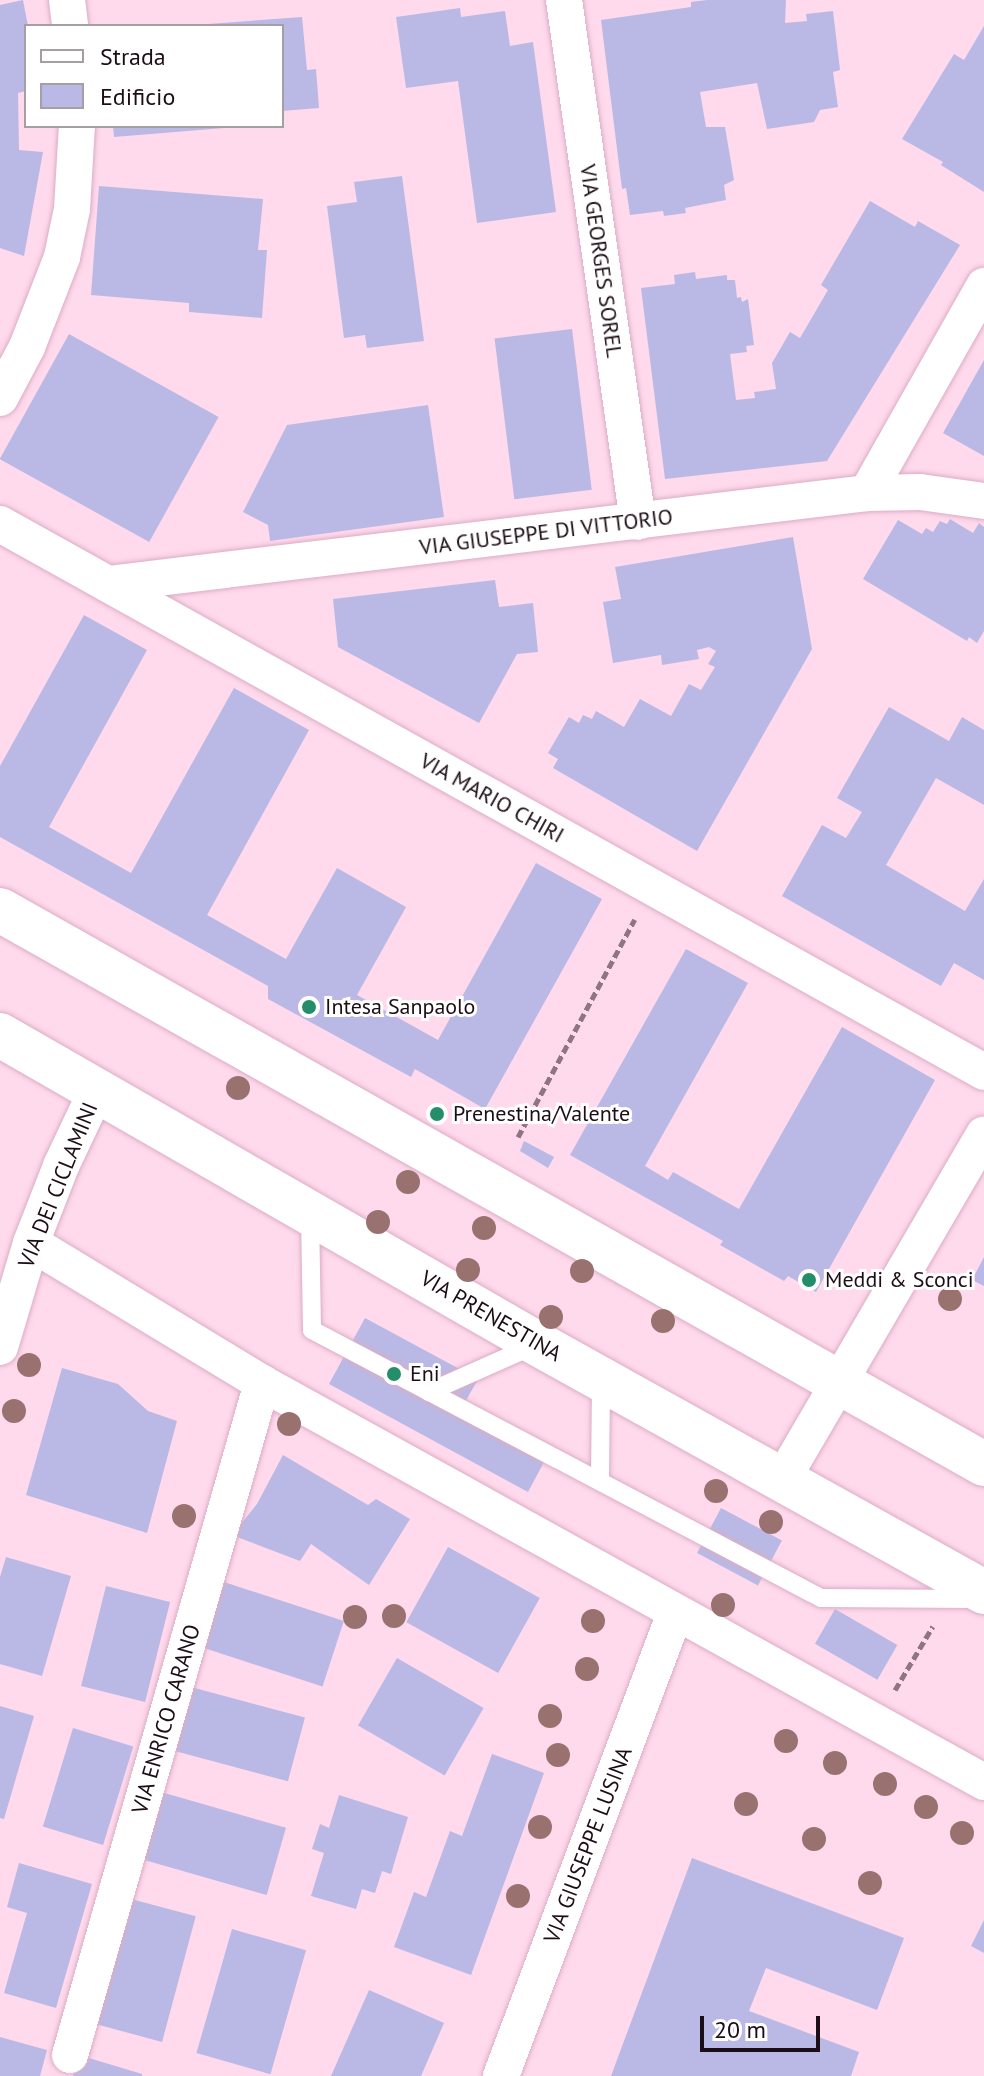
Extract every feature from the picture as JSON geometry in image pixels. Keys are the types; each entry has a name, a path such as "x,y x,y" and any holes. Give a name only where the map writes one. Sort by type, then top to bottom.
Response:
{"main road":[{"path":"0,910 984,1464"},
{"name":"VIA PRENESTINA","path":"0,1035 538,1344 984,1592"}],"street":[{"path":"67,0 70,24"},
{"name":"VIA GEORGES SOREL","path":"564,0 638,522"},
{"path":"0,398 27,347 62,257 72,209 77,128"},
{"path":"867,493 984,286"},
{"name":"VIA GIUSEPPE DI VITTORIO","path":"108,584 867,493 920,492 984,501"},
{"name":"VIA MARIO CHIRI","path":"0,524 984,1072"},
{"name":"VIA DEI CICLAMINI","path":"0,1347 9,1278 31,1243 97,1090"},
{"path":"782,1480 984,1135"},
{"path":"31,1243 262,1383 675,1614 984,1782"},
{"name":"VIA ENRICO CARANO","path":"70,2055 262,1383"},
{"name":"VIA GIUSEPPE LUSINA","path":"501,2076 675,1614"}],"lane":[{"path":"310,1211 312,1330 821,1598 984,1599"},
{"path":"429,1392 538,1344"},
{"path":"600,1481 601,1379"}],"path":[{"path":"518,1137 637,915"},
{"path":"894,1692 935,1622"}],"building":[{"path":"23,0 28,24 24,24 24,92 18,93 19,150 43,152 24,256 0,248 0,5"},
{"path":"786,0 785,23 807,21 806,14 833,11 840,70 833,72 838,107 820,110 814,122 767,129 757,83 700,92 706,127 725,127 734,180 724,185 726,200 685,208 686,213 664,216 663,211 630,215 626,188 622,189 601,20 691,7 691,2"},
{"path":"460,8 461,17 505,11 510,46 533,42 556,212 477,223 458,81 406,88 396,17"},
{"path":"302,17 307,70 316,69 319,108 284,111 284,24 208,24"},
{"path":"984,26 984,192 941,165 943,162 902,139 954,54 964,60"},
{"path":"113,128 224,128 114,137"},
{"path":"402,176 424,341 367,348 365,335 344,338 327,206 357,202 354,182"},
{"path":"99,186 263,199 258,250 267,250 262,318 189,312 189,303 91,295"},
{"path":"870,201 915,227 918,221 960,245 827,461 665,479 641,288 675,284 674,275 695,272 696,279 727,275 727,280 735,280 737,298 741,297 742,302 748,299 754,345 746,346 747,352 730,354 736,400 755,398 754,392 776,389 772,363 790,332 800,338 828,290 821,285"},
{"path":"572,329 592,490 514,499 495,339"},
{"path":"69,334 219,417 149,542 0,459"},
{"path":"984,360 984,456 943,433"},
{"path":"428,405 444,517 270,541 268,525 243,512 287,425"},
{"path":"950,519 973,533 979,523 984,527 984,631 977,643 969,637 967,641 863,579 898,520 922,534 926,528 933,532 940,521 947,524"},
{"path":"793,537 812,649 697,851 553,768 558,759 548,753 569,717 579,723 583,715 592,719 596,711 624,727 640,699 671,716 689,684 701,690 715,667 708,664 716,651 709,647 697,650 699,659 662,665 661,655 613,663 603,602 621,599 615,567"},
{"path":"495,580 499,607 533,603 538,652 517,654 479,723 338,647 333,599"},
{"path":"84,615 147,650 49,827 131,873 234,688 309,730 207,915 286,959 337,868 406,907 357,995 438,1040 536,863 602,899 485,1109 415,1069 411,1077 268,999 268,986 0,837 0,766"},
{"path":"889,707 949,741 962,717 984,730 984,805 936,778 886,865 965,911 984,879 984,980 954,963 941,986 782,896 822,825 846,838 862,812 837,798"},
{"path":"686,949 748,983 645,1166 668,1180 673,1172 739,1209 842,1027 935,1080 816,1292 788,1276 784,1281 720,1245 723,1241 570,1155"},
{"path":"524,1141 554,1157 548,1168 520,1151"},
{"path":"984,1257 984,1286 972,1280"},
{"path":"365,1318 478,1379 458,1415 544,1462 528,1492 329,1384"},
{"path":"62,1368 118,1384 148,1411 177,1421 147,1533 26,1495"},
{"path":"283,1455 368,1505 376,1499 410,1519 369,1585 311,1544 300,1561 232,1535 257,1504"},
{"path":"721,1508 782,1540 758,1585 697,1553"},
{"path":"448,1547 540,1598 498,1673 406,1622"},
{"path":"6,1557 71,1576 42,1676 0,1664 0,1577"},
{"path":"224,1582 344,1621 323,1687 203,1648"},
{"path":"106,1586 170,1602 145,1702 81,1686"},
{"path":"835,1609 897,1645 877,1680 815,1644"},
{"path":"397,1658 484,1708 445,1776 358,1726"},
{"path":"191,1687 305,1718 288,1781 174,1751"},
{"path":"0,1706 34,1716 4,1819 0,1818"},
{"path":"73,1728 133,1746 103,1845 43,1826"},
{"path":"492,1754 544,1773 471,1975 394,1947 414,1892 426,1897 450,1831 462,1836"},
{"path":"161,1792 286,1828 267,1895 142,1859"},
{"path":"339,1795 408,1817 391,1874 382,1871 375,1893 362,1889 356,1909 311,1896 324,1853 312,1849 320,1824 329,1828"},
{"path":"692,1858 904,1938 877,2010 766,1968 749,2011 859,2052 851,2076 611,2076"},
{"path":"19,1863 92,1884 56,2008 4,1993 27,1913 7,1907"},
{"path":"131,1899 196,1916 162,2042 97,2025"},
{"path":"984,1920 984,1953 971,1946"},
{"path":"232,1929 306,1950 270,2074 196,2053"},
{"path":"369,1990 444,2023 421,2076 331,2076"},
{"path":"0,2037 47,2050 40,2076 0,2076"},
{"path":"79,2055 142,2074 142,2076 73,2076"}],"place":[{"name":"Intesa Sanpaolo","path":"309,1007"},
{"name":"Prenestina/Valente","path":"437,1114"},
{"name":"Meddi & Sconci","path":"809,1280"},
{"name":"Eni","path":"394,1374"}]}
